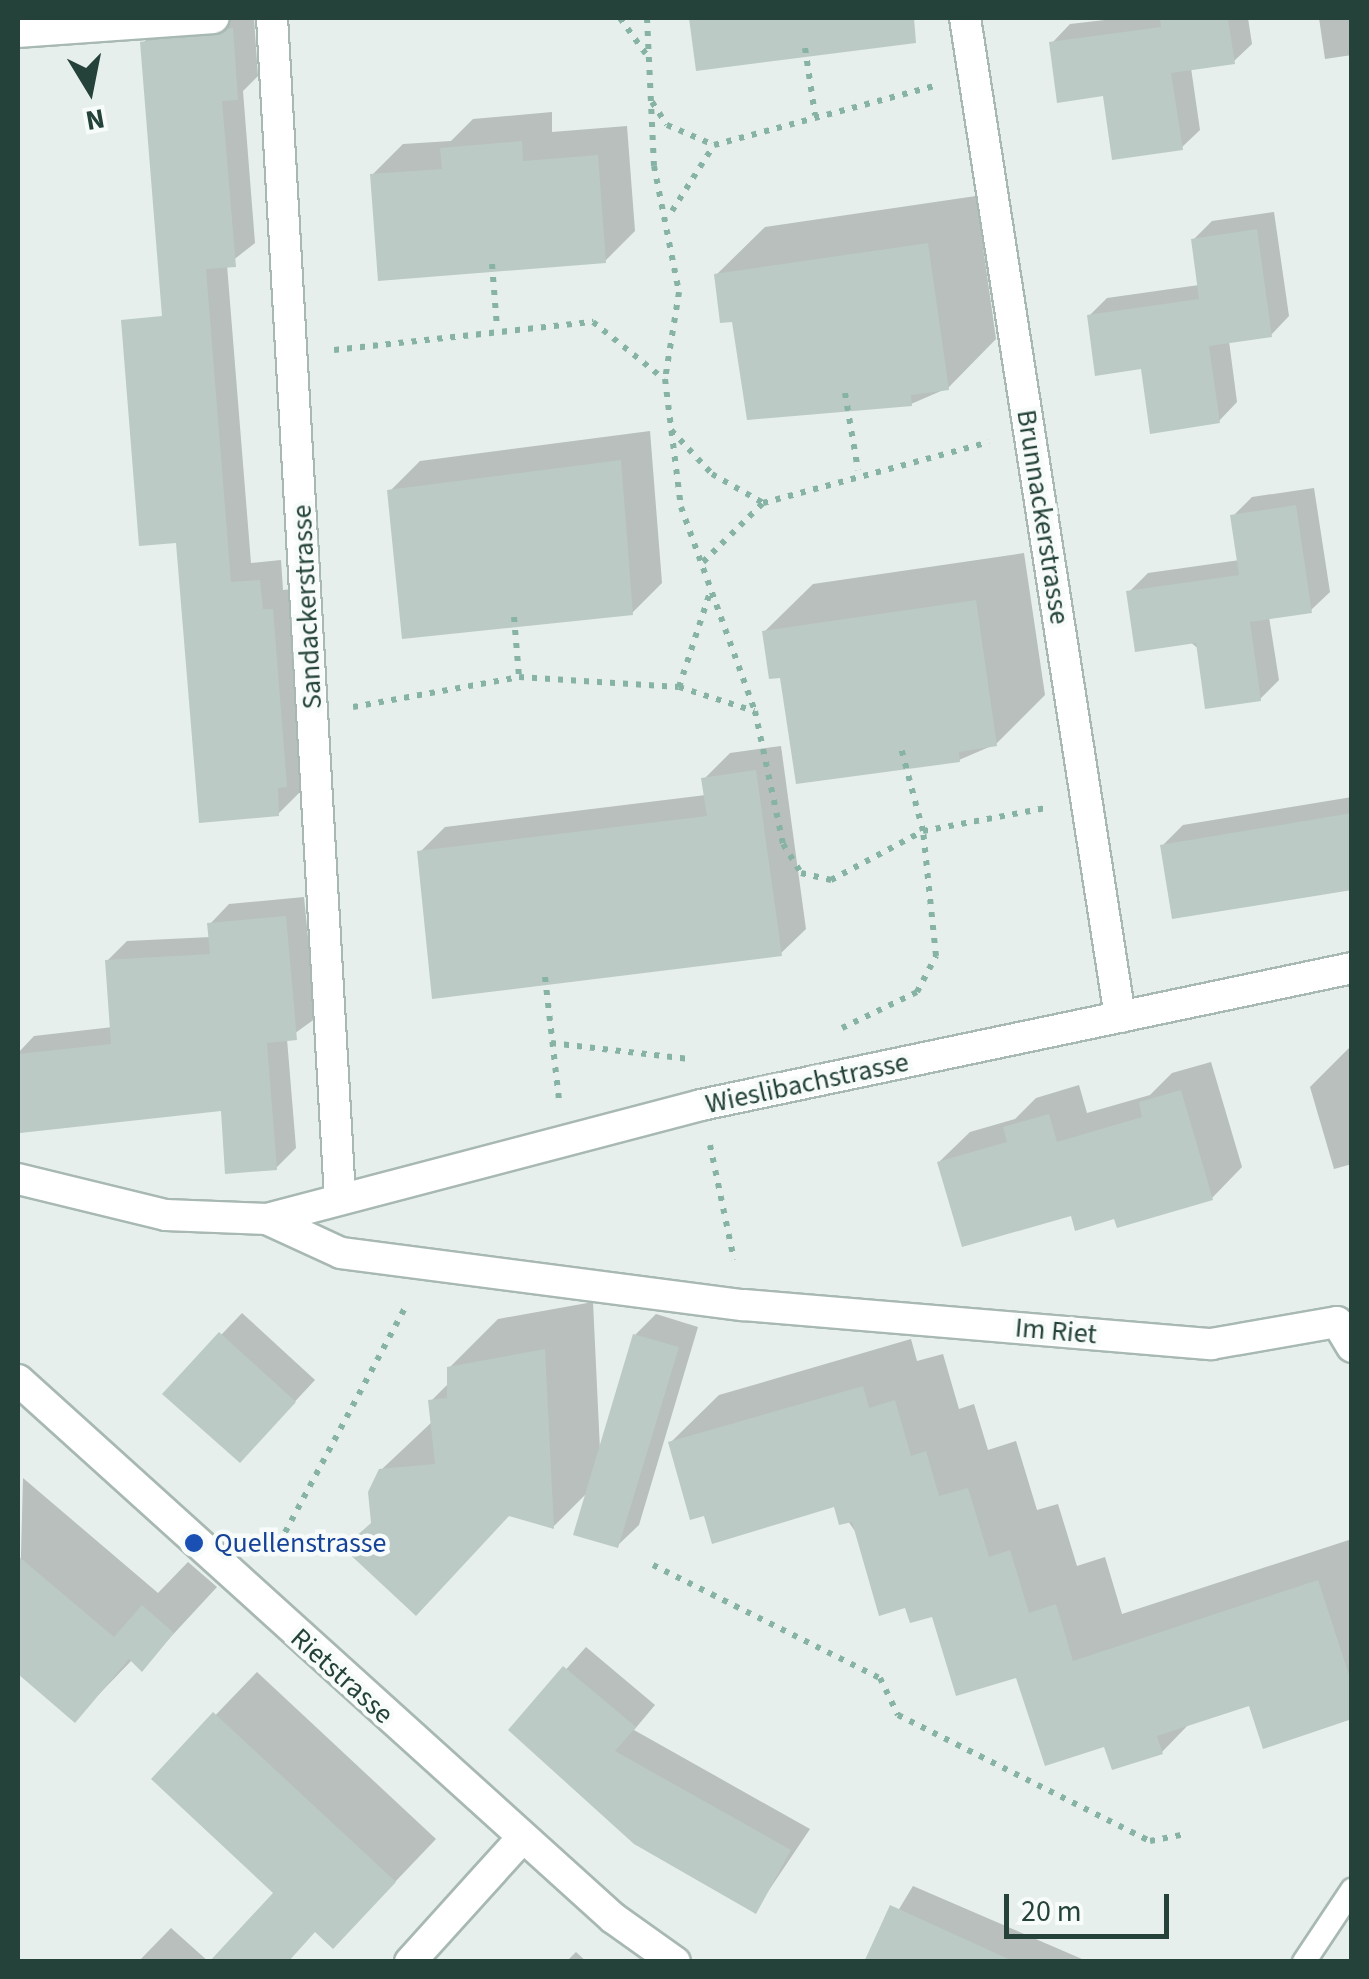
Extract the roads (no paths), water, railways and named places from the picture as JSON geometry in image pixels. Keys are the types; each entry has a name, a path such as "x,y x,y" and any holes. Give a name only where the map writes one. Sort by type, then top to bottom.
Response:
{"street":[{"path":"18,32 214,18"},
{"name":"Sandackerstrasse","path":"272,18 340,1197"},
{"name":"Brunnackerstrasse","path":"965,18 1120,1017"},
{"name":"Wieslibachstrasse","path":"267,1219 702,1104 1352,968"},
{"path":"18,1180 166,1215 267,1219"},
{"name":"Im Riet","path":"267,1219 341,1254 744,1305 1211,1344 1338,1322 1352,1347"},
{"name":"Rietstrasse","path":"18,1380 522,1838 674,1962"},
{"path":"410,1962 522,1838"}],"lane":[{"path":"1304,1962 1352,1890"}],"place":[{"name":"Quellenstrasse","path":"194,1543"}]}
